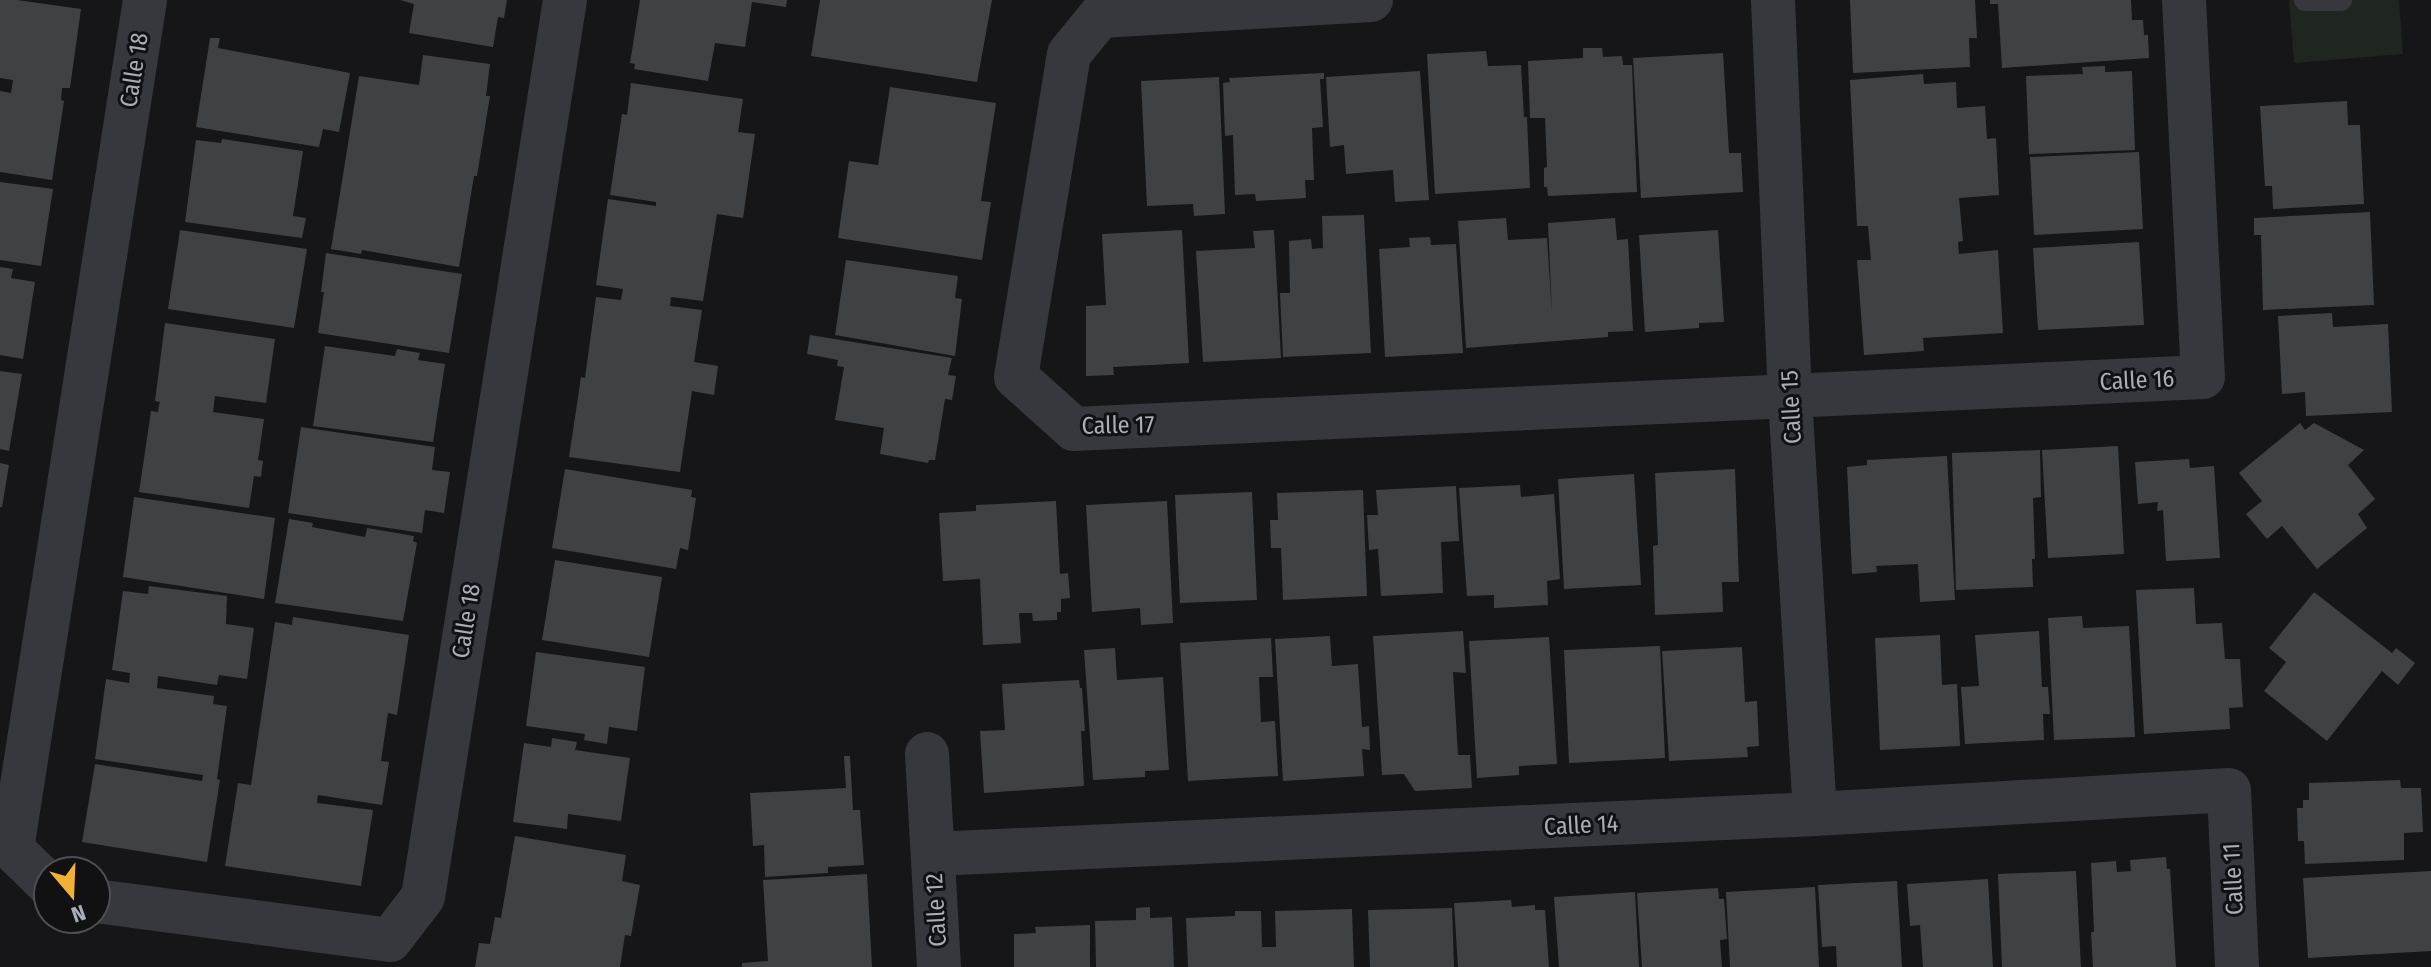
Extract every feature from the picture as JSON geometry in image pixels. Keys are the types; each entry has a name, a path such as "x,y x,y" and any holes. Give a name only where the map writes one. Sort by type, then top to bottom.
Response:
{"street":[{"name":"Calle 18","path":"32,868 12,849 145,0"},
{"name":"Calle 18","path":"112,903 390,940 423,897 565,0"},
{"name":"Calle 17","path":"1371,0 1100,16 1069,54 1016,377 1074,429 1790,397"},
{"name":"Calle 15","path":"1773,0 1790,397 1815,814"},
{"name":"Calle 16","path":"1790,397 2203,377 2184,0"},
{"name":"Calle 12","path":"927,754 939,967"},
{"name":"Calle 14","path":"933,854 1815,814 2229,790"},
{"name":"Calle 11","path":"2229,790 2237,967"}],"lane":[{"path":"2305,0 2341,0"}],"shaded area":[{"path":"2289,0 2399,0 2403,54 2294,63"}],"building":[{"path":"0,0 81,9 70,88 62,88 61,100 64,101 52,180 0,172 0,91 11,93 13,80 0,78"},
{"path":"400,0 507,0 504,18 498,17 493,47 409,33 414,4"},
{"path":"640,0 787,0 786,7 752,2 745,47 715,43 708,81 634,69 635,64 630,63"},
{"path":"820,0 992,0 977,82 811,56"},
{"path":"1850,0 1975,0 1977,38 1969,38 1970,67 1853,73"},
{"path":"1990,0 2131,0 2132,20 2143,20 2144,35 2148,35 2149,58 2002,68 1998,4 1990,4"},
{"path":"210,38 220,38 218,48 350,73 339,132 323,129 319,147 196,127"},
{"path":"1583,48 1602,48 1603,57 1622,56 1623,65 1632,65 1637,192 1548,196 1547,187 1544,187 1544,168 1547,167 1545,118 1530,118 1528,61 1583,58"},
{"path":"1486,51 1488,66 1521,65 1530,188 1435,194 1427,54"},
{"path":"1723,53 1729,153 1741,153 1743,192 1641,198 1633,58"},
{"path":"423,55 490,64 486,96 490,96 459,267 362,250 361,254 331,249 359,76 419,85"},
{"path":"2105,66 2105,72 2132,71 2135,150 2029,154 2026,76 2083,74 2082,67"},
{"path":"1420,71 1429,200 1395,202 1393,170 1346,174 1344,145 1330,147 1326,77"},
{"path":"1324,73 1324,79 1320,79 1323,127 1312,128 1314,180 1305,180 1306,198 1256,201 1255,194 1235,195 1233,135 1225,136 1223,83 1230,82 1229,78"},
{"path":"1923,74 1924,84 1956,82 1957,108 1985,106 1987,139 1996,138 1999,195 1959,198 1963,241 1958,242 1959,254 1998,250 2003,333 1923,338 1924,351 1864,355 1857,260 1871,260 1868,226 1857,226 1850,80"},
{"path":"1219,77 1225,214 1194,216 1193,204 1147,206 1141,81"},
{"path":"631,83 743,99 738,132 755,134 743,218 717,214 703,301 671,297 670,306 702,310 694,362 718,366 714,395 692,391 680,472 569,457 581,377 585,378 596,297 621,300 623,289 596,285 608,199 656,206 656,202 610,195 622,114 627,115"},
{"path":"890,87 996,103 981,201 991,202 982,260 838,238 849,161 878,165"},
{"path":"2347,101 2348,125 2360,125 2364,204 2273,209 2272,186 2265,186 2260,106"},
{"path":"222,139 303,151 293,216 306,218 302,238 185,222 196,140 221,143"},
{"path":"2139,152 2143,229 2034,235 2030,157"},
{"path":"0,182 53,189 41,266 0,260"},
{"path":"2370,212 2374,305 2263,310 2261,235 2254,235 2254,218"},
{"path":"1364,215 1371,353 1283,357 1280,293 1290,293 1289,241 1311,239 1312,249 1323,248 1322,216"},
{"path":"1506,218 1508,240 1547,238 1552,314 1548,223 1615,218 1617,240 1628,239 1633,331 1608,332 1608,337 1466,348 1458,221"},
{"path":"180,230 307,249 294,328 168,309"},
{"path":"1182,230 1189,363 1113,367 1114,375 1086,376 1086,306 1106,305 1102,234"},
{"path":"1274,230 1281,358 1203,362 1196,251 1255,248 1253,231"},
{"path":"1718,230 1724,322 1699,323 1699,328 1645,332 1639,235"},
{"path":"1430,237 1431,245 1456,244 1463,353 1385,357 1379,249 1410,247 1409,238"},
{"path":"2139,242 2144,325 2038,330 2033,248"},
{"path":"326,253 462,274 449,353 318,333"},
{"path":"846,260 958,276 955,298 962,299 955,356 835,335"},
{"path":"0,267 13,269 11,278 35,282 23,359 0,355"},
{"path":"2332,313 2333,327 2388,324 2392,412 2306,416 2305,392 2282,394 2278,316"},
{"path":"165,323 275,339 266,403 215,396 213,412 264,419 258,460 263,461 261,477 254,476 249,508 139,492 151,411 158,412 160,402 155,401"},
{"path":"810,335 952,358 948,375 956,376 952,400 945,399 935,460 928,463 880,454 884,428 835,420 844,367 837,366 838,360 807,354"},
{"path":"325,346 395,356 397,349 420,353 418,360 445,364 433,442 313,426"},
{"path":"0,371 22,374 9,451 0,449"},
{"path":"2300,423 2305,430 2314,423 2364,450 2348,465 2375,499 2358,514 2367,528 2317,569 2282,526 2267,539 2246,514 2262,501 2239,473"},
{"path":"301,427 435,447 432,470 450,472 444,513 425,510 422,533 288,513"},
{"path":"2118,446 2124,554 2048,558 2042,450"},
{"path":"2040,450 2041,497 2033,498 2033,587 1956,590 1952,453"},
{"path":"1947,456 1955,600 1920,602 1918,564 1876,566 1877,572 1852,574 1847,467 1867,465 1867,460"},
{"path":"2189,459 2190,468 2214,466 2220,558 2166,561 2163,510 2157,511 2158,502 2138,504 2135,462"},
{"path":"0,463 9,465 2,507 0,507"},
{"path":"565,469 692,490 691,497 696,498 688,550 680,548 676,569 552,548"},
{"path":"1735,469 1739,582 1722,582 1723,612 1655,615 1653,546 1658,545 1655,473"},
{"path":"1634,474 1641,585 1564,589 1558,479"},
{"path":"1520,485 1521,497 1554,494 1560,579 1547,581 1548,605 1494,608 1494,595 1467,596 1459,488"},
{"path":"1456,486 1459,541 1441,542 1443,593 1381,596 1378,549 1369,550 1367,515 1378,515 1376,490"},
{"path":"1363,490 1367,596 1283,600 1281,548 1271,548 1270,520 1278,520 1277,493"},
{"path":"1252,492 1257,600 1180,603 1175,495"},
{"path":"134,497 275,518 264,599 123,577"},
{"path":"1056,501 1060,574 1068,573 1070,598 1061,599 1061,612 1057,612 1057,620 1033,621 1032,613 1019,613 1021,643 983,645 980,579 943,581 939,513 976,511 976,505"},
{"path":"1167,501 1173,623 1141,625 1140,608 1092,612 1086,505"},
{"path":"289,519 313,523 312,527 365,537 367,528 414,536 413,541 417,543 403,621 275,603"},
{"path":"555,560 662,577 649,657 542,640"},
{"path":"149,586 227,596 226,624 254,628 247,679 219,675 217,685 158,676 157,688 214,696 213,704 227,706 217,779 220,780 207,862 82,842 95,764 202,781 203,775 95,759 106,679 129,683 130,673 112,670 123,591 148,594"},
{"path":"2194,588 2196,624 2222,623 2225,659 2240,659 2243,707 2229,708 2230,729 2144,734 2136,590"},
{"path":"2314,592 2392,653 2396,648 2415,663 2398,685 2382,671 2327,741 2264,691 2286,662 2269,648"},
{"path":"2082,616 2083,628 2129,626 2135,737 2054,740 2048,618"},
{"path":"293,617 409,635 397,715 388,713 381,761 389,762 382,805 318,795 317,803 373,810 361,886 225,866 238,783 251,785 275,622 292,625"},
{"path":"1463,631 1466,673 1453,672 1458,755 1470,755 1472,788 1415,791 1404,774 1382,775 1373,636"},
{"path":"2039,631 2042,687 2048,687 2050,714 2043,714 2044,740 1965,744 1961,687 1979,686 1975,635"},
{"path":"1940,635 1942,685 1957,684 1960,746 1880,750 1875,638"},
{"path":"1330,636 1332,666 1358,664 1362,727 1369,726 1370,750 1362,749 1364,776 1283,781 1275,639"},
{"path":"1549,637 1557,764 1519,766 1519,775 1477,778 1469,641"},
{"path":"1271,638 1273,677 1259,677 1261,722 1275,721 1278,776 1188,781 1180,643"},
{"path":"1660,646 1665,758 1569,763 1564,650"},
{"path":"1742,647 1745,702 1757,701 1759,746 1747,747 1748,757 1669,761 1662,651"},
{"path":"1115,648 1117,680 1163,677 1169,770 1145,771 1145,777 1093,780 1084,650"},
{"path":"536,652 645,667 637,731 609,727 607,744 584,740 585,734 526,726"},
{"path":"1079,680 1085,731 1081,731 1084,786 984,793 980,731 1005,730 1002,684"},
{"path":"552,738 577,742 575,750 630,758 621,821 568,814 567,829 513,822 524,743 551,747"},
{"path":"844,756 850,756 853,810 860,810 864,865 828,867 828,873 765,877 764,845 753,846 750,793 846,788"},
{"path":"2400,780 2401,788 2421,788 2423,832 2404,833 2404,860 2305,864 2304,841 2298,841 2297,808 2303,808 2303,800 2309,800 2309,783"},
{"path":"515,836 626,855 622,881 640,885 631,936 625,935 620,967 475,967 479,943 490,944 495,917 501,918"},
{"path":"2166,857 2167,869 2170,869 2176,967 2093,967 2091,863 2116,861 2117,872 2131,871 2130,860"},
{"path":"2076,871 2081,967 2002,967 1998,874"},
{"path":"2431,871 2431,951 2308,958 2303,878"},
{"path":"867,874 872,967 742,967 742,963 768,961 763,880"},
{"path":"1988,879 1993,967 1923,967 1920,925 1910,926 1907,884"},
{"path":"1897,881 1902,967 1837,967 1836,946 1822,947 1818,885"},
{"path":"1815,887 1819,967 1730,967 1726,892"},
{"path":"1718,888 1719,899 1724,899 1727,939 1720,940 1722,967 1642,967 1637,893"},
{"path":"1635,892 1639,967 1559,967 1554,897"},
{"path":"1511,900 1512,907 1535,905 1535,910 1545,910 1549,967 1458,967 1454,903"},
{"path":"1150,907 1150,918 1172,917 1174,967 1096,967 1095,921 1136,920 1136,908"},
{"path":"1452,908 1454,967 1370,967 1368,910"},
{"path":"1352,909 1354,967 1188,967 1186,918 1235,916 1235,911 1261,911 1262,947 1276,947 1275,911"},
{"path":"1090,925 1090,967 1014,967 1014,934 1036,933 1035,927"}]}
